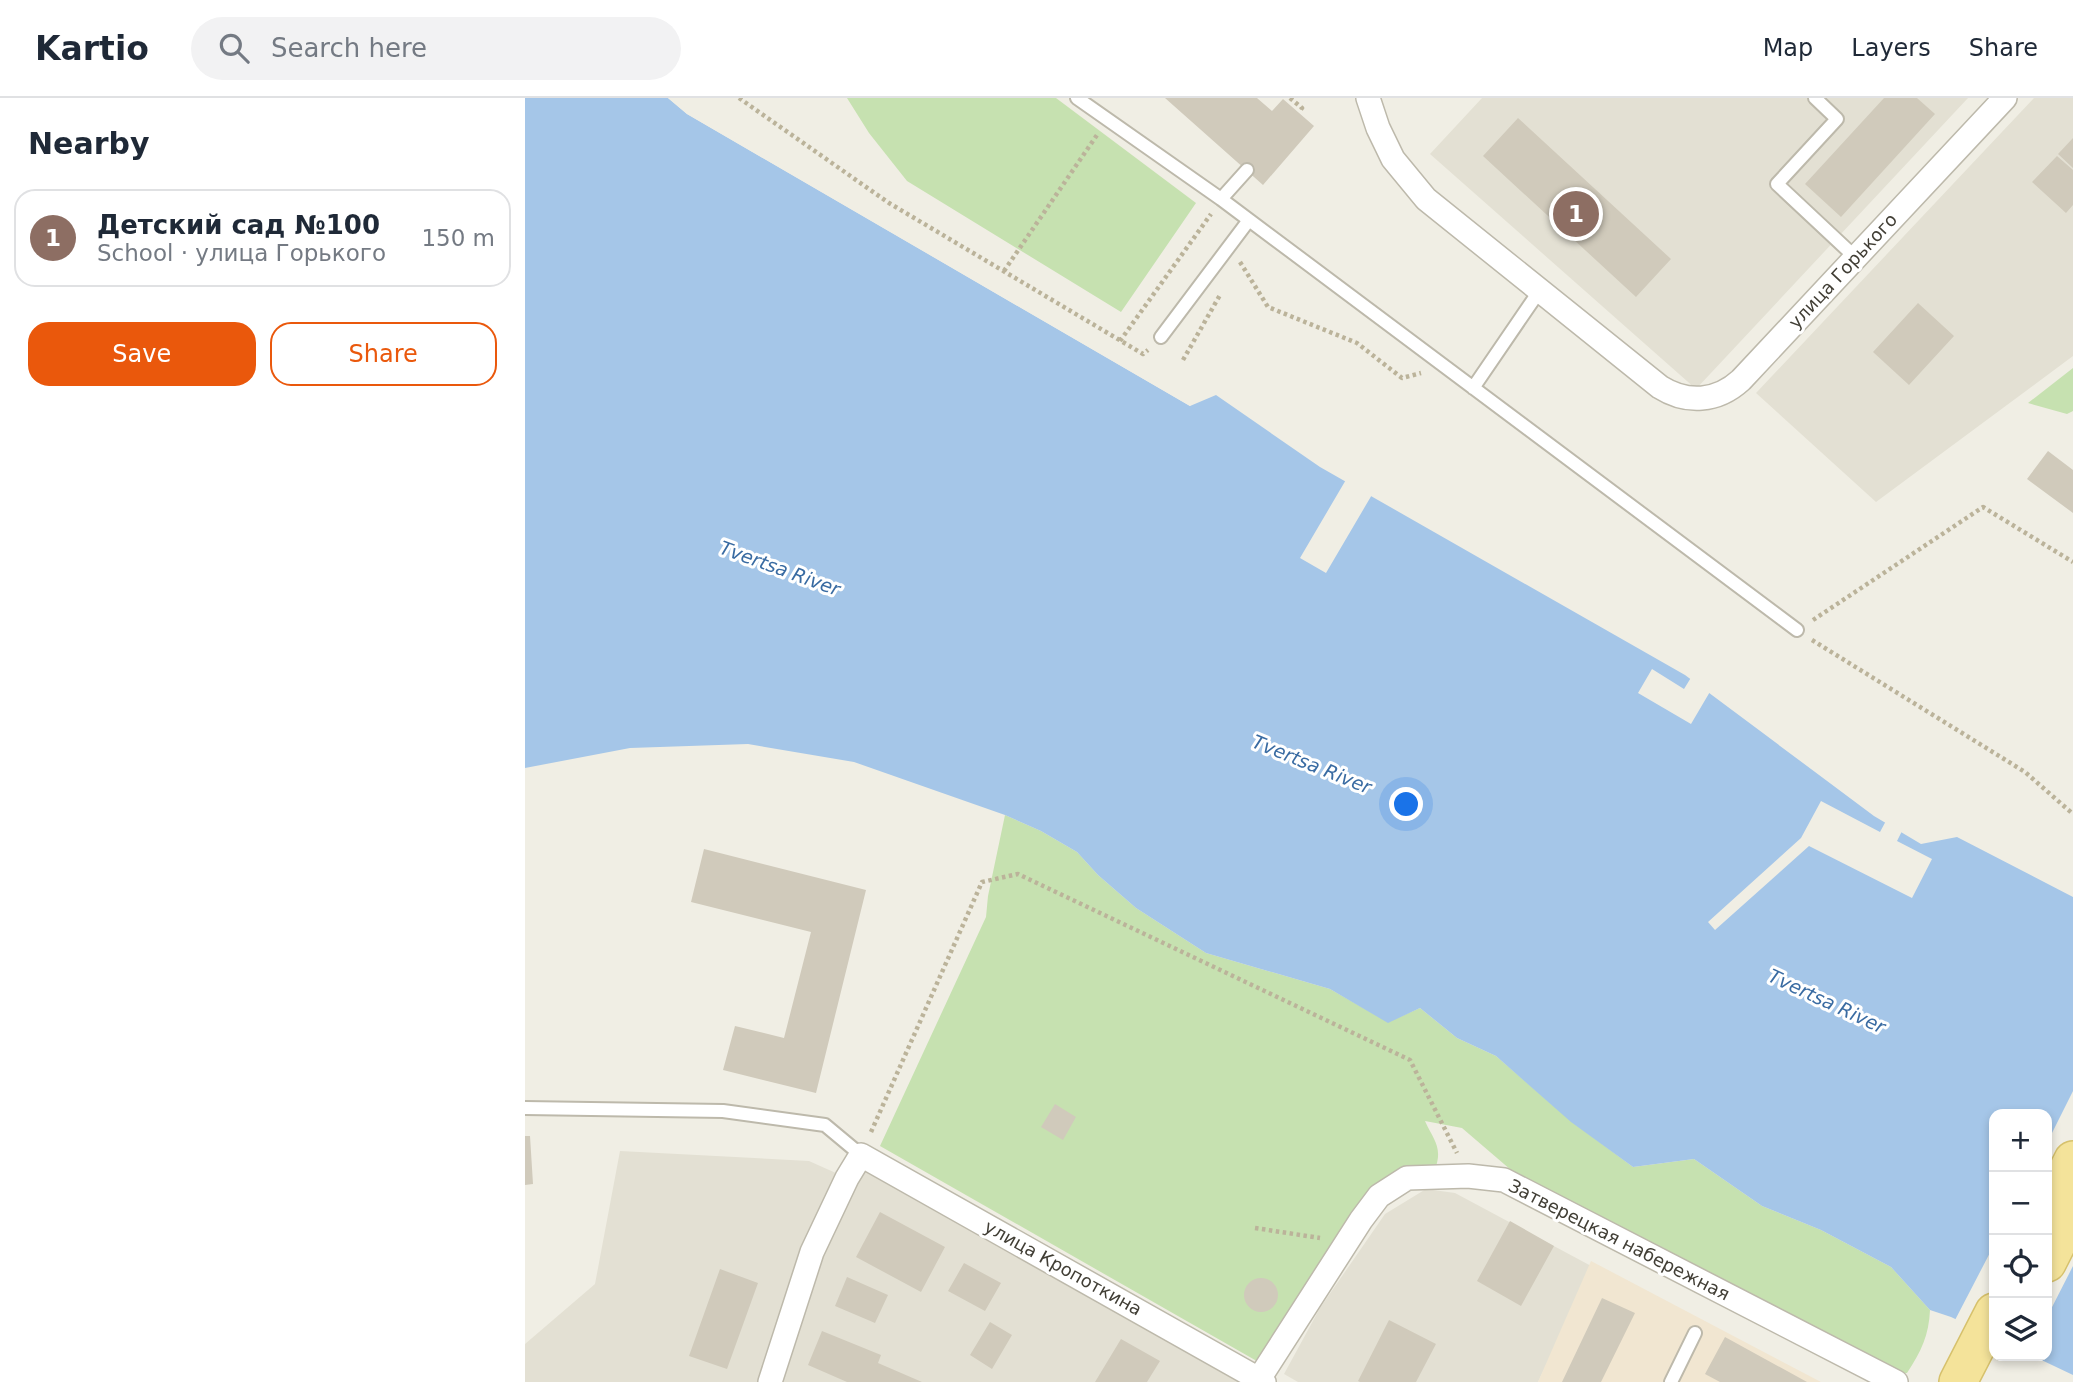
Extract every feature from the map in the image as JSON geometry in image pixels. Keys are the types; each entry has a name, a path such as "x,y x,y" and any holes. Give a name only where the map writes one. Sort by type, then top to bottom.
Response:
{"main road":[{"path":"2052,1201 2073,1160"},
{"path":"2052,1253 2073,1212"},
{"path":"1958,1382 1989,1322"},
{"path":"1985,1382 1996,1361"}],"street":[{"name":"улица Горького","path":"1368,98 1393,159 1426,199 1660,387 1682,397 1698,399 1714,397 1741,380 2004,98"},
{"name":"улица Кропоткина","path":"861,1155 1261,1380"},
{"path":"770,1382 812,1252 847,1178 861,1155"},
{"name":"Затверецкая набережная","path":"1261,1380 1346,1242 1379,1196 1407,1178 1468,1176 1504,1180 1896,1382"}],"lane":[{"path":"1077,98 1221,199 1797,630"},
{"path":"1815,98 1837,119 1777,184 1856,257"},
{"path":"1221,199 1247,170"},
{"path":"1161,337 1249,220"},
{"path":"1473,388 1540,290"},
{"path":"525,1108 723,1111 761,1116 825,1125 861,1155"},
{"path":"1671,1382 1695,1333"}],"path":[{"path":"739,98 889,203 1120,341 1143,354 1161,337"},
{"path":"1290,98 1302,108 1299,112"},
{"path":"1004,271 1108,120"},
{"path":"1120,341 1221,199"},
{"path":"1240,261 1268,307 1357,343 1402,378 1445,367"},
{"path":"2073,562 1983,507 1797,630 2025,772 2073,814"},
{"path":"861,1155 982,882 1018,874 1410,1060 1468,1176"},
{"path":"1255,1228 1346,1242"}],"shaded area":[{"path":"1482,98 1968,98 1696,389 1430,154"},
{"path":"2034,98 2073,98 2073,356 1876,502 1756,393"},
{"path":"620,1151 809,1161 847,1178 816,1246 865,1170 1254,1382 525,1382 525,1344 595,1284"},
{"path":"1426,1189 1455,1193 1593,1267 1538,1382 1298,1382 1284,1374 1320,1308 1385,1214"},
{"path":"1591,1261 1821,1382 1538,1382"}],"green space":[{"path":"847,98 1056,98 1196,203 1121,312 907,181 869,133"},
{"path":"2073,368 2073,411 2067,414 2028,403"},
{"path":"1005,815 1041,831 1077,852 1098,875 1136,908 1206,953 1330,989 1388,1022 1420,1008 1457,1038 1496,1056 1571,1121 1633,1167 1694,1159 1762,1206 1821,1230 1891,1267 1930,1310 1926,1335 1912,1365 1907,1373 1884,1374 1731,1290 1662,1247 1623,1242 1570,1205 1511,1170 1462,1128 1425,1121 1438,1150 1435,1170 1403,1169 1262,1364 880,1146 986,917"}],"water":[{"name":"Tvertsa River","path":"525,98 668,98 687,114 1190,406 1216,395 1320,467 1685,675 1874,816 1921,844 1957,837 2073,897 2073,1375 2044,1361 2052,1361 2052,1109 1989,1109 1989,1335 1930,1310 1891,1267 1821,1230 1762,1206 1694,1159 1633,1167 1571,1122 1496,1056 1457,1038 1420,1008 1388,1023 1330,989 1206,953 1136,908 1098,875 1077,852 1041,831 1005,815 854,762 748,744 630,748 525,768"}],"pier":[{"path":"668,98 673,98 689,111 1190,402 1193,401 1190,406 687,114"},
{"path":"1347,478 1373,493 1326,573 1300,558"},
{"path":"1652,669 1684,689 1692,676 1711,690 1691,724 1638,693"},
{"path":"1821,801 1880,832 1887,819 1903,829 1897,841 1932,859 1912,898 1809,846 1715,930 1708,922 1801,838"},
{"path":"2073,1091 2073,1266 2052,1307 2052,1172 2052,1133"},
{"path":"1989,1255 1989,1339 1954,1322"}],"building":[{"path":"1165,98 1257,98 1272,111 1283,99 1314,126 1263,185"},
{"path":"1884,98 1917,98 1935,114 1841,217 1805,184"},
{"path":"1518,118 1671,259 1636,297 1483,156"},
{"path":"2073,138 2073,168 2058,154"},
{"path":"2057,156 2073,170 2073,205 2066,213 2032,182"},
{"path":"1918,303 1954,336 1909,385 1873,352"},
{"path":"2048,451 2073,470 2073,513 2027,479"},
{"path":"704,849 866,890 816,1093 723,1070 735,1026 784,1038 811,932 691,902"},
{"path":"1055,1104 1076,1117 1063,1140 1041,1127"},
{"path":"525,1136 530,1136 533,1184 525,1185"},
{"path":"880,1212 945,1247 921,1292 856,1257"},
{"path":"1510,1221 1554,1246 1521,1306 1477,1281"},
{"path":"964,1263 1001,1283 985,1311 948,1291"},
{"path":"720,1269 758,1283 727,1369 689,1356"},
{"path":"847,1277 888,1295 875,1323 835,1306"},
{"path":"1261,1278 1273,1283 1278,1295 1273,1307 1261,1312 1249,1307 1244,1295 1249,1283"},
{"path":"1602,1298 1635,1313 1601,1382 1562,1382"},
{"path":"1389,1320 1436,1344 1416,1382 1360,1382 1358,1381"},
{"path":"990,1322 1012,1335 992,1369 970,1355"},
{"path":"822,1331 881,1355 878,1363 922,1382 847,1382 808,1365"},
{"path":"1725,1337 1807,1382 1720,1382 1705,1374"},
{"path":"1121,1339 1160,1361 1147,1382 1095,1382"}],"place":[{"name":"Детский сад №100","path":"1576,214"}]}
